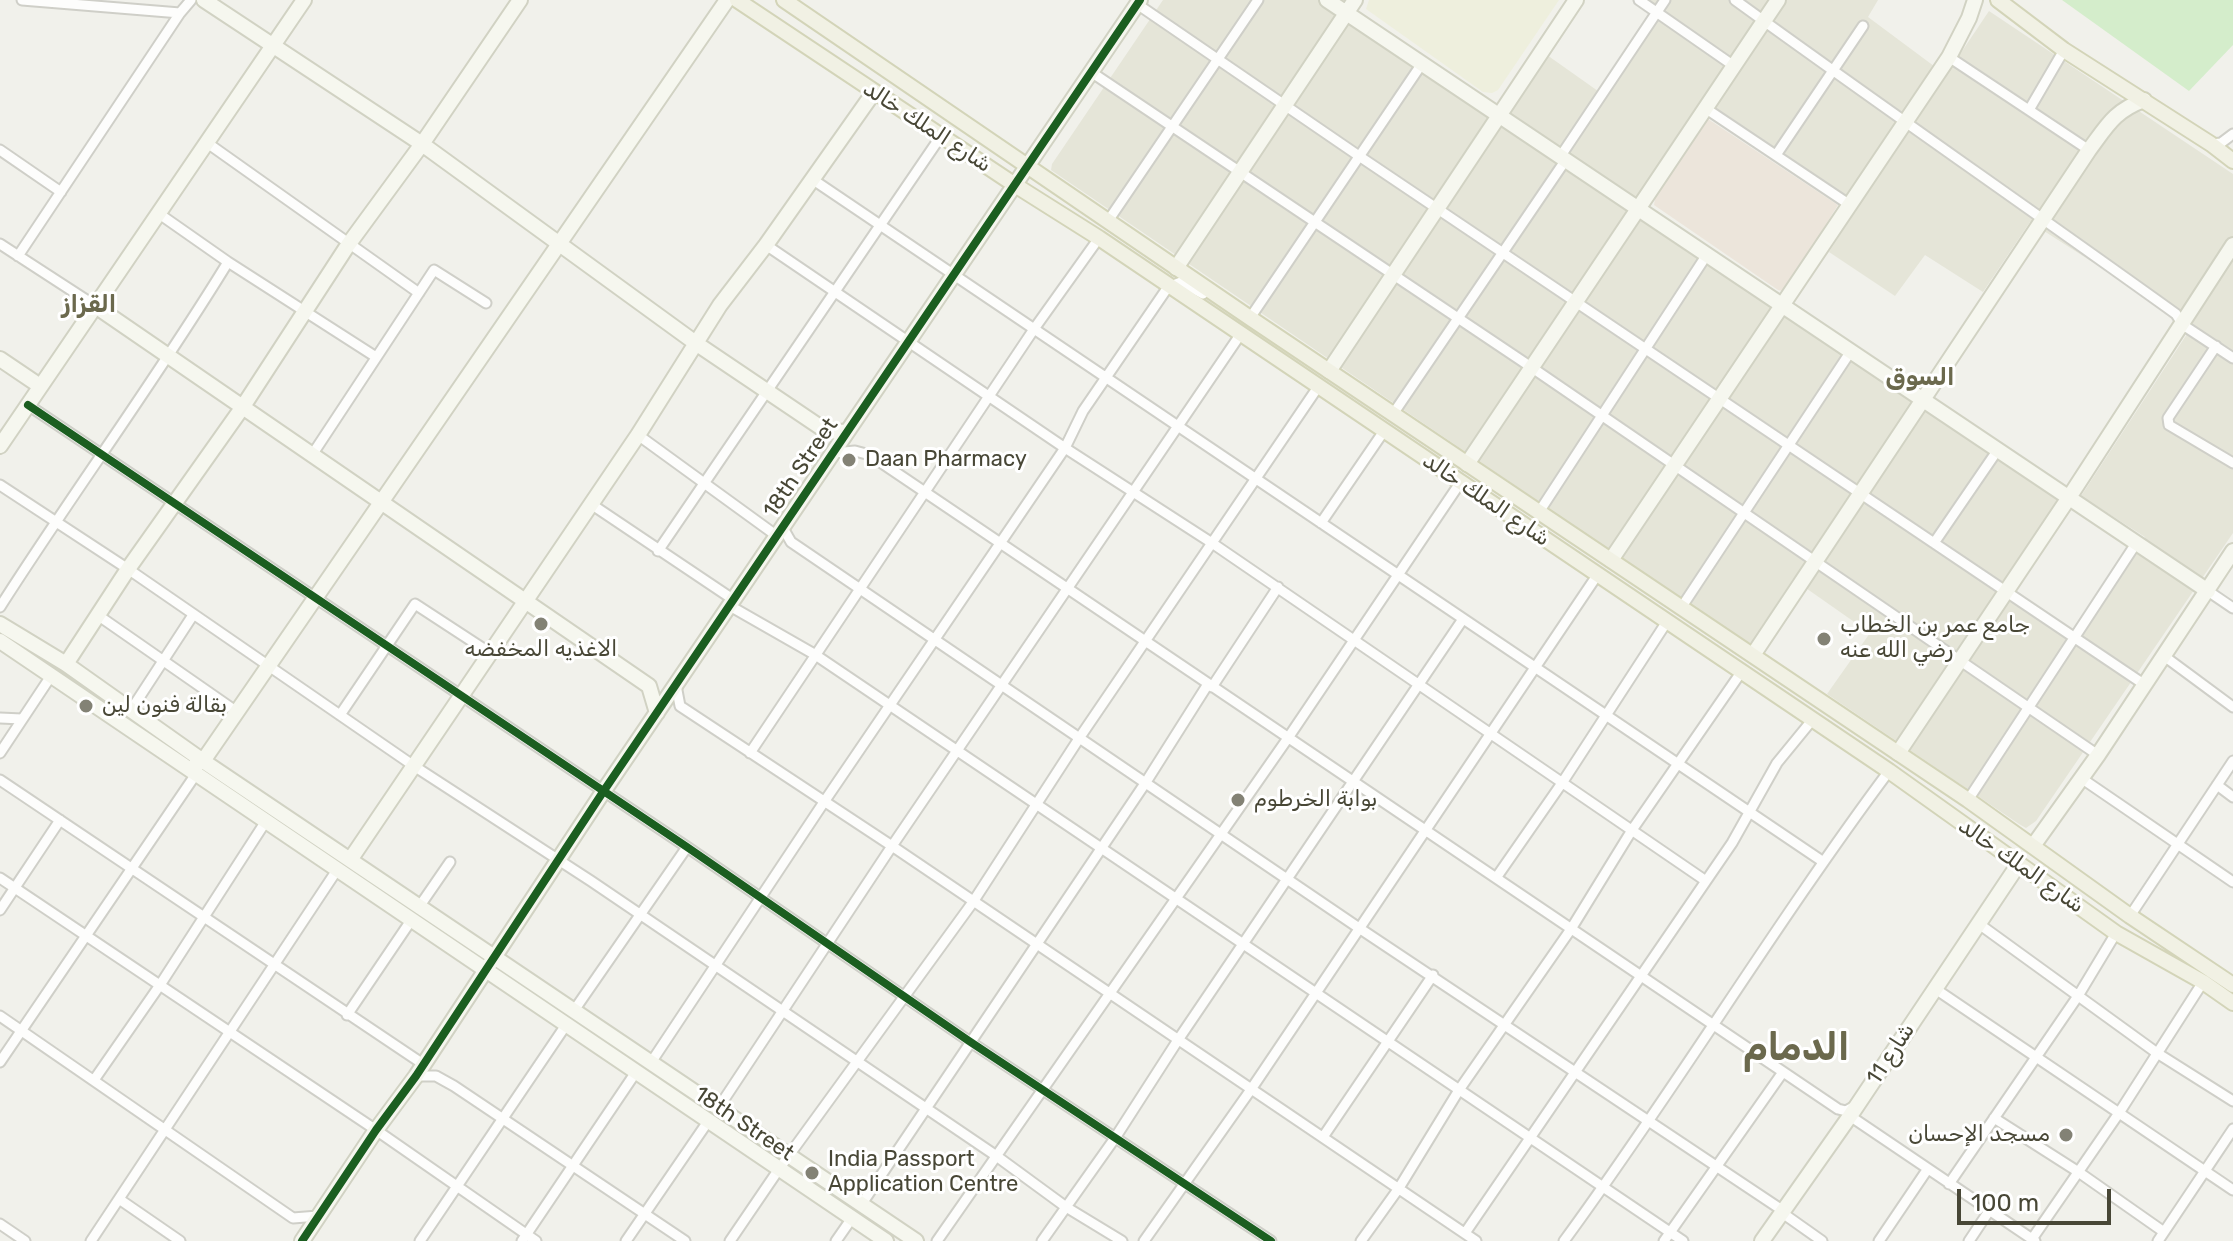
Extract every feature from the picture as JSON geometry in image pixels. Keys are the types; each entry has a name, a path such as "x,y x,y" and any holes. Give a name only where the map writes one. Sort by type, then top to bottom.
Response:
{"main road":[{"name":"شارع الملك خالد","path":"737,0 1099,238 1668,620 1889,771 2116,933 2203,982 2233,1003"},
{"name":"شارع الملك خالد","path":"784,0 1176,268 1968,800 2233,985"},
{"path":"1998,0 2064,50 2233,161"},
{"path":"2018,865 2033,846"}],"street":[{"path":"22,0 180,13"},
{"path":"18,256 191,0"},
{"path":"204,0 422,144 697,344 826,431 846,432"},
{"path":"0,446 304,0"},
{"path":"66,664 173,503 242,408 348,245 422,144 520,0"},
{"path":"0,1062 380,501 727,0"},
{"path":"1108,221 1258,0"},
{"path":"1327,0 2233,608"},
{"path":"1176,268 1355,0"},
{"path":"1329,371 1576,0"},
{"path":"1639,0 1734,66"},
{"path":"1393,414 1503,253 1665,0"},
{"path":"1735,0 1905,124 2042,217 2176,314 2183,325 2233,358"},
{"path":"1467,464 1778,0"},
{"path":"1611,560 1949,57 1975,0"},
{"path":"1139,2 1218,60 1437,209 2145,685"},
{"name":"18th Street","path":"916,1241 575,1009 493,957 1139,2"},
{"path":"1776,155 1863,26"},
{"path":"2029,110 2064,50"},
{"path":"1949,57 2089,150"},
{"path":"652,1061 1065,448 1083,411 1168,287 1181,282 1235,313 1250,318 1421,65"},
{"path":"1091,72 1745,512 2098,755"},
{"path":"350,860 638,435 720,305 874,92"},
{"path":"1753,655 2089,150 2115,115 2144,100"},
{"path":"1705,108 1850,205"},
{"path":"2211,144 2221,143 2233,134"},
{"path":"658,551 941,136"},
{"path":"206,142 419,293"},
{"path":"0,150 61,192"},
{"path":"812,179 1822,861"},
{"path":"158,213 376,357"},
{"path":"750,753 1034,329 1099,238"},
{"path":"0,244 170,356 649,686 657,713"},
{"path":"766,245 1065,448 1133,489 1278,587 1706,881"},
{"path":"1898,753 2233,245"},
{"path":"1539,512 1706,256"},
{"path":"0,607 54,521 170,356 228,262"},
{"path":"312,455 434,270 486,303"},
{"path":"719,1107 1066,588 1240,335"},
{"path":"2216,346 2168,418 2169,425 2233,463"},
{"path":"1681,608 1851,351"},
{"path":"0,359 40,386"},
{"path":"730,1241 973,902 1035,804 1318,387"},
{"path":"28,405 687,847 969,1041 1271,1241"},
{"path":"1321,523 1384,431"},
{"path":"638,435 1288,880 1719,1166 1822,1241"},
{"path":"833,453 855,451 870,455 1712,1026 1838,1109 1854,1110 1927,1170 2033,1240 2203,982"},
{"path":"1934,543 1997,451"},
{"path":"937,1241 1288,738 1460,483"},
{"path":"0,485 414,766 641,915 995,1155 1066,1207 1122,1241"},
{"path":"591,504 732,603 814,654 1175,900 1315,991 1668,1236 1683,1241"},
{"path":"1968,800 2135,545"},
{"path":"2033,846 2098,755 2233,551"},
{"path":"1144,1241 1252,1088 1598,574"},
{"path":"861,1205 1278,587"},
{"path":"340,715 415,604 490,653"},
{"path":"131,710 193,615"},
{"path":"99,616 237,712"},
{"path":"1042,1241 1115,1138 1463,619"},
{"path":"1496,878 1668,620"},
{"path":"0,624 66,664 131,710 266,821 337,870 493,957 420,1070 318,1216 308,1240"},
{"path":"0,641 169,756 200,768 350,860 485,971 886,1241"},
{"path":"2164,656 2233,707"},
{"path":"1361,1241 1399,1188 1459,1090 1571,929 1632,830 1742,671"},
{"path":"0,753 51,676"},
{"path":"676,685 680,706 1476,1241"},
{"path":"0,718 22,719"},
{"path":"1465,1233 1706,881 1777,763 1813,719"},
{"path":"2130,916 2233,761"},
{"path":"1564,1241 1649,1121 1822,861 1889,771"},
{"path":"2081,778 2233,882"},
{"path":"0,780 347,1015 420,1070 454,1086 685,1241"},
{"path":"2217,785 2233,797"},
{"path":"0,910 60,820"},
{"path":"94,1080 160,985 266,821"},
{"path":"575,1009 687,847"},
{"path":"347,1015 450,862"},
{"name":"شارع 11","path":"1762,1241 2018,865"},
{"path":"91,1241 337,870"},
{"path":"0,878 376,1130 524,1238 536,1241"},
{"path":"1979,924 2157,1053 2233,1101"},
{"path":"1949,1184 2078,996 2116,933"},
{"path":"1323,1137 1433,975"},
{"path":"1934,988 2233,1190"},
{"path":"0,1016 293,1218 318,1216"},
{"path":"420,1241 566,1025"},
{"path":"524,1238 636,1072"},
{"path":"1668,1236 1783,1072"},
{"path":"1994,1118 2077,1171 2161,1237 2233,1129"},
{"path":"626,1241 709,1120"},
{"path":"1879,1241 1927,1170"},
{"path":"119,1199 180,1241"},
{"path":"1969,1241 1989,1211"},
{"path":"836,1241 852,1218"},
{"path":"0,1224 25,1241"}],"shaded area":[{"path":"1163,0 1349,0 1339,15 1500,125 1547,55 1605,96 1663,10 1648,0 1878,0 1868,17 1946,75 1989,11 2233,174 2233,533 2036,821 2026,828 1827,694 1870,633 1793,579 1751,643 1745,642 1051,170 1052,164","holes":["1704,101 1858,206 1829,252 1895,296 1925,255 1983,292 2030,222 2181,319 2177,326 2187,334 2081,496 2145,537 2075,641 2001,593 2062,502 1629,210"]},
{"path":"1369,0 1559,0 1498,90 1492,93 1483,92 1366,9"},
{"path":"1708,119 1838,205 1782,291 1654,205 1656,193"}],"green space":[{"path":"2062,0 2233,0 2233,45 2189,91"}],"cycle path":[{"path":"302,1241 1140,0"},
{"path":"28,405 687,847 969,1041 1271,1241"}],"place":[{"name":"Daan Pharmacy","path":"849,460"},
{"name":"الاغذيه المخفضه","path":"541,624"},
{"name":"جامع عمر بن الخطاب رضي الله عنه","path":"1824,639"},
{"name":"بقالة فنون لين","path":"86,706"},
{"name":"بوابة الخرطوم","path":"1238,800"},
{"name":"مسجد الإحسان","path":"2066,1135"},
{"name":"India Passport Application Centre","path":"812,1173"}],"district":[{"name":"القزاز","path":"89,305"},
{"name":"السوق","path":"1920,378"},
{"name":"الدمام","path":"1796,1049"}]}
